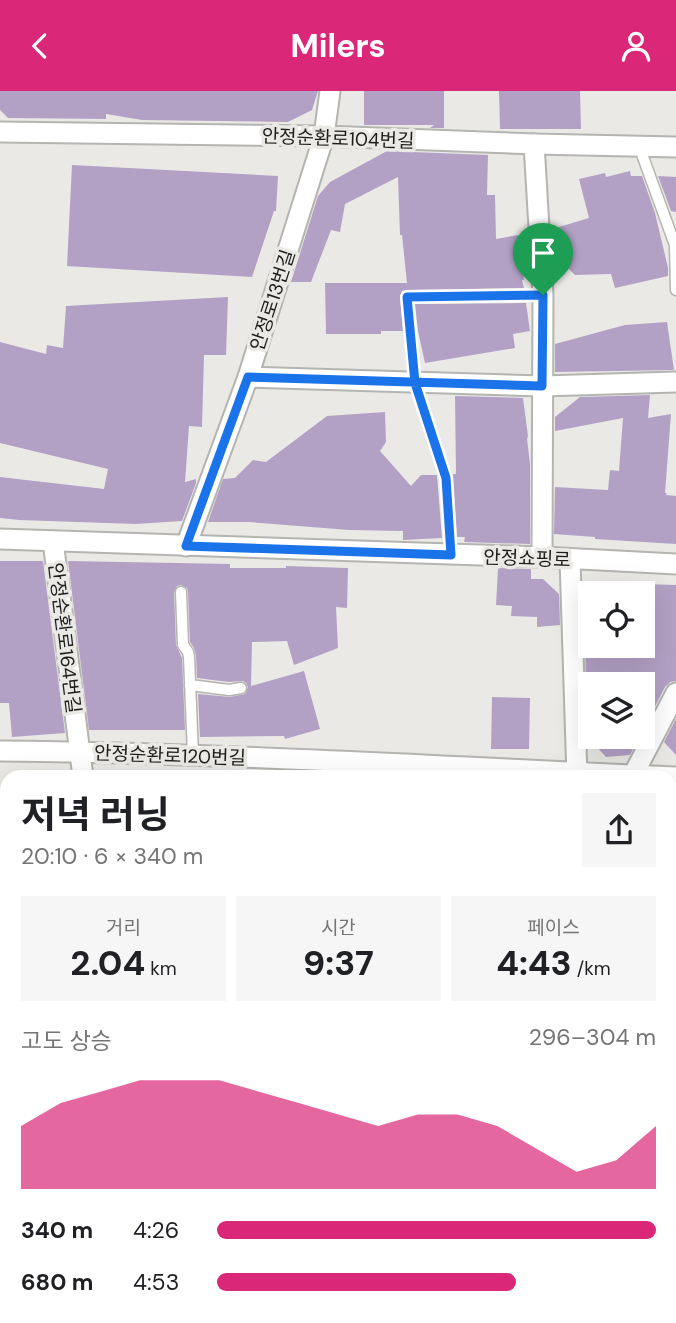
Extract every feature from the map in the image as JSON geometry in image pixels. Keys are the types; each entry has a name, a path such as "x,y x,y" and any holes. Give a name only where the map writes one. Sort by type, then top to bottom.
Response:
{"street":[{"name":"안정로13번길","path":"186,546 248,377 324,136 330,91"},
{"name":"안정순환로104번길","path":"0,132 324,136 676,147"},
{"path":"534,144 543,295 542,558"},
{"path":"248,377 542,386 676,382"},
{"name":"안정쇼핑로","path":"0,539 676,564"},
{"name":"안정순환로164번길","path":"53,541 82,770"},
{"path":"570,559 576,770"},
{"path":"636,770 676,693"},
{"name":"안정순환로120번길","path":"0,751 193,755 311,768 378,770"}],"lane":[{"path":"638,145 675,245 676,290"},
{"path":"451,555 446,478 415,383 407,297 543,295"},
{"path":"181,592 182,637 189,657 193,755"},
{"path":"190,685 229,690 240,688"}],"building":[{"path":"0,91 318,91 312,110 288,122 142,120 106,114 106,119 8,118 0,110"},
{"path":"364,91 444,91 444,128 430,128 434,125 364,125"},
{"path":"499,91 580,91 581,129 500,129"},
{"path":"387,151 488,155 487,195 495,195 496,239 518,235 524,288 406,290 402,291 400,297 403,331 381,331 381,334 326,334 325,283 407,283 400,235 398,177 345,204 340,232 331,230 311,282 291,282 318,196 330,182"},
{"path":"72,165 278,176 276,211 252,277 67,266"},
{"path":"630,171 631,176 642,176 655,213 668,276 615,288 611,274 575,275 566,266 559,227 589,218 579,179 605,173 606,177"},
{"path":"658,176 676,177 676,212 671,211"},
{"path":"228,297 226,355 204,355 202,427 189,426 185,482 196,479 196,483 182,521 136,524 0,518 0,477 104,489 108,469 0,443 0,342 46,354 47,345 63,348 66,306"},
{"path":"526,303 530,331 513,334 515,348 425,363 415,304"},
{"path":"667,322 674,370 555,372 555,344 625,325"},
{"path":"650,395 648,418 671,414 665,493 676,496 676,544 554,534 555,487 608,490 610,470 619,471 623,418 555,431 555,417 580,397"},
{"path":"455,396 523,398 530,464 530,544 464,542 465,537 457,537 453,474 456,474"},
{"path":"385,412 386,442 380,451 411,486 421,475 437,475 442,538 403,540 403,531 208,522 223,479 235,478 253,460 266,462 327,416"},
{"path":"0,561 43,561 65,733 12,737 9,703 0,703"},
{"path":"68,561 230,564 230,568 348,568 347,608 336,607 338,648 294,665 287,641 252,642 251,686 304,671 320,729 285,739 284,736 200,737 198,694 230,697 245,694 248,687 243,681 197,678 196,656 190,642 188,592 187,588 181,585 177,586 174,592 176,645 182,658 185,730 89,730"},
{"path":"498,568 531,569 531,579 543,579 559,594 560,625 537,627 537,617 511,616 512,606 496,605"},
{"path":"655,584 676,585 676,681 665,687 655,706 655,672 586,672 585,658 655,658"},
{"path":"492,697 530,698 529,749 491,749"},
{"path":"676,719 676,755 664,742"},
{"path":"599,749 633,749 630,755 606,757"}],"route":[{"path":"543,295 407,297 415,383 446,478 451,555 186,546 248,377 415,383 542,386 543,295"}]}
